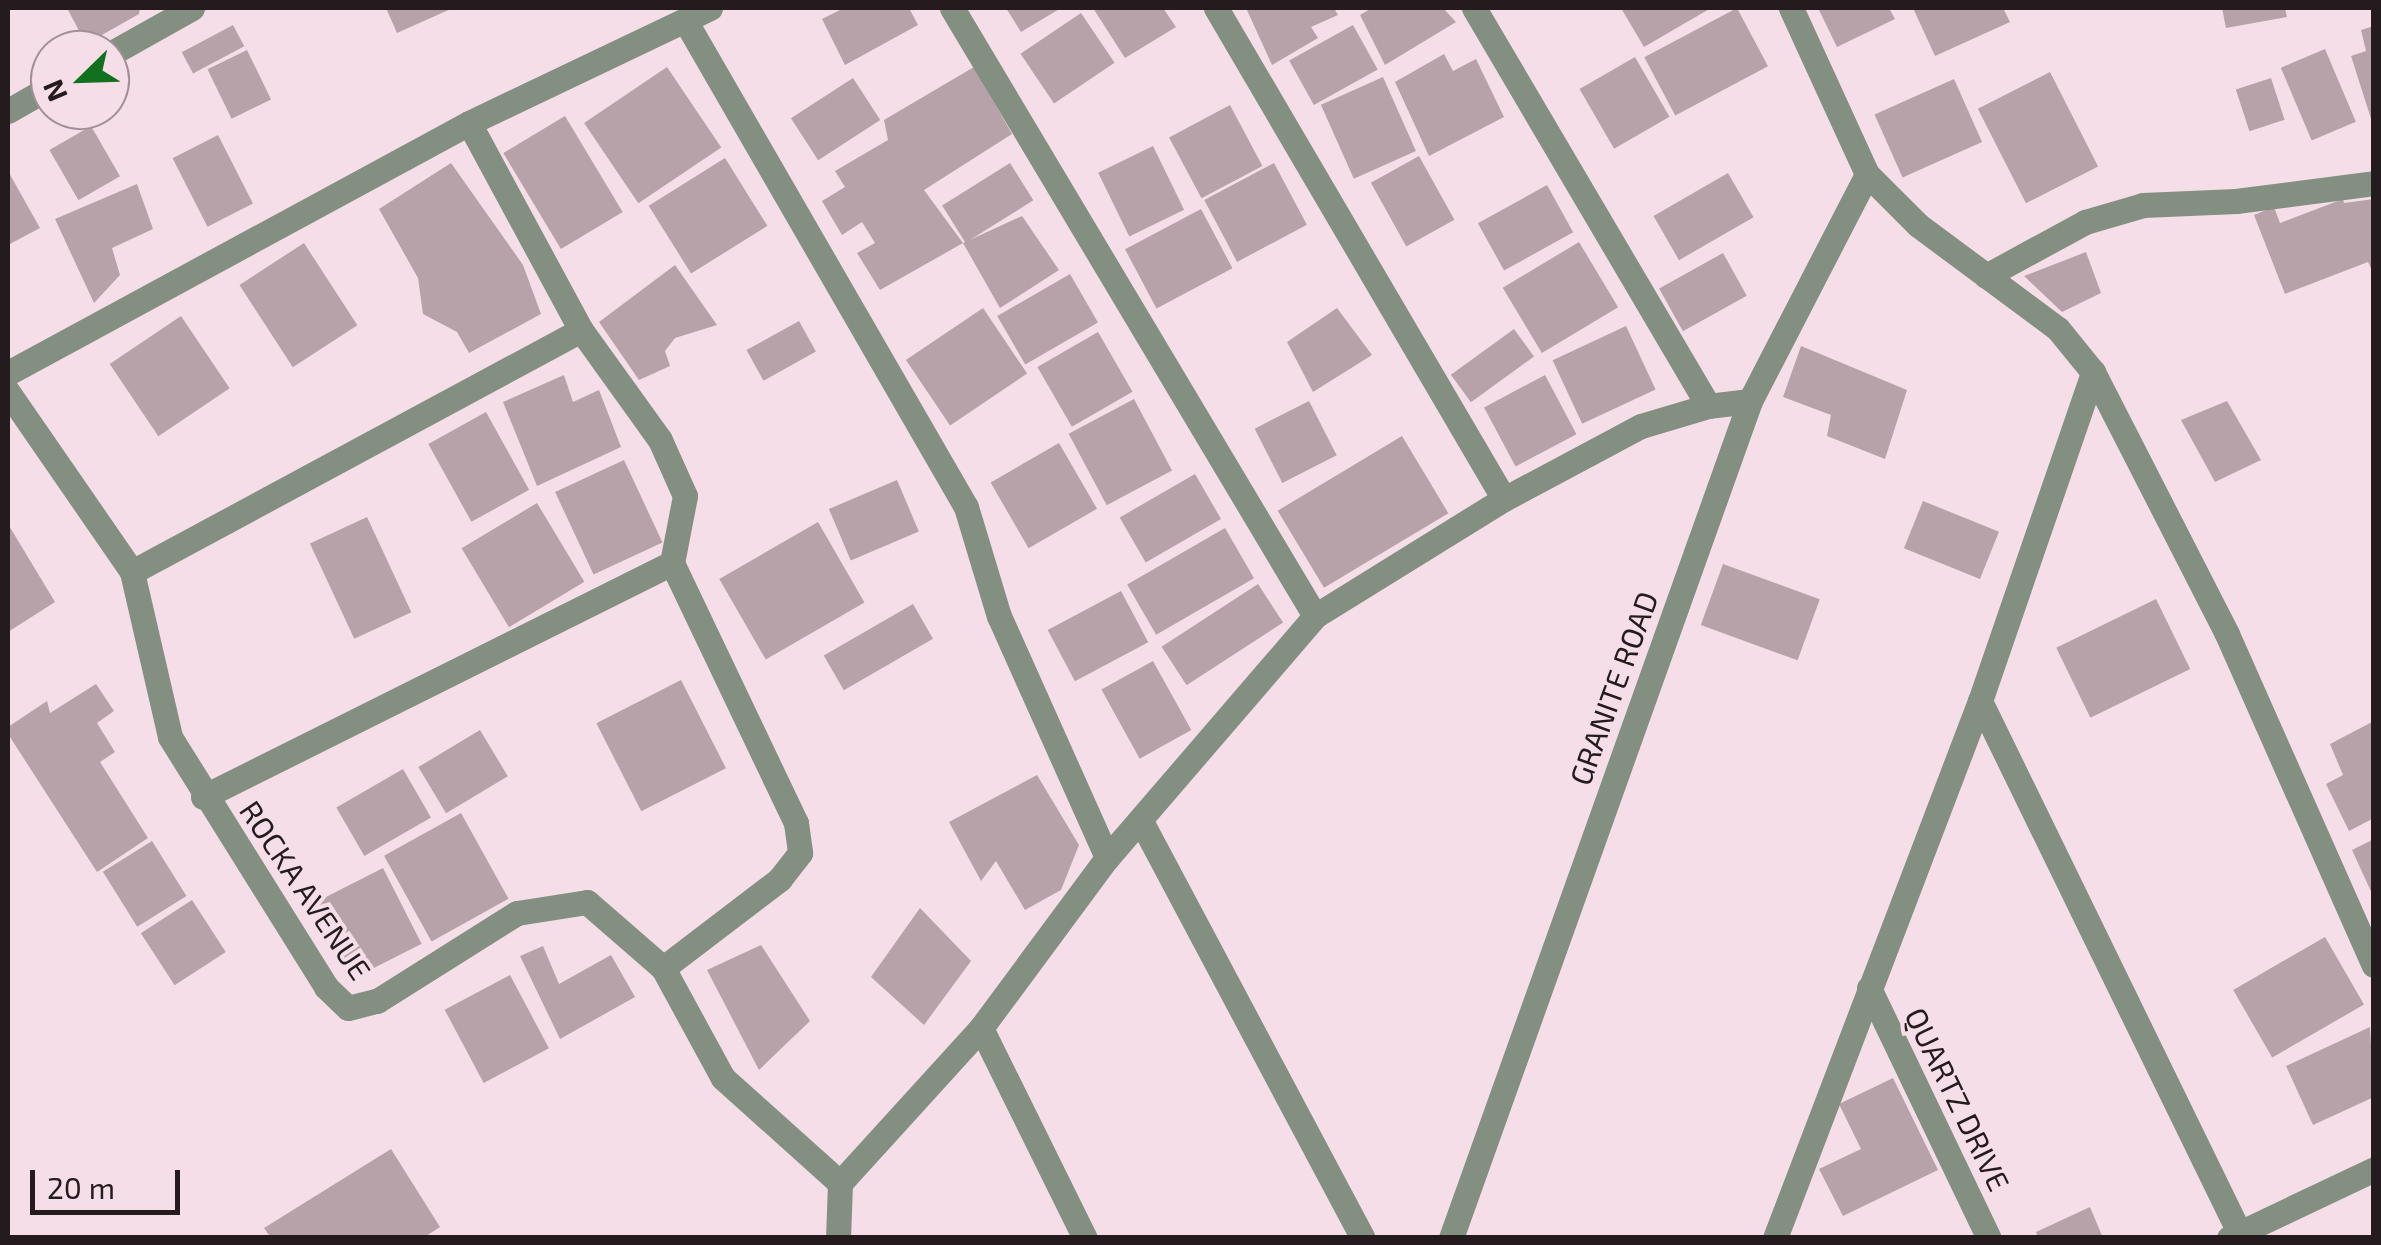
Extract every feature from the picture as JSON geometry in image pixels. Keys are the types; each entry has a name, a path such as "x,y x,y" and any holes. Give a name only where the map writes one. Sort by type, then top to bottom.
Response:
{"street":[{"path":"130,43 192,8"},
{"path":"8,373 470,123 710,8"},
{"path":"952,8 1315,616"},
{"path":"1216,8 1504,499"},
{"path":"1474,8 1708,406"},
{"path":"1791,8 1867,174 1918,224 2058,329 2093,372 2226,634 2374,965"},
{"path":"686,22 966,507 999,616 1107,858"},
{"path":"8,111 30,98"},
{"path":"470,123 581,330 660,440 685,496 672,563 796,823 800,853 780,879 663,968"},
{"name":"GRANITE ROAD","path":"1452,1238 1750,401 1867,174"},
{"path":"1986,276 2085,222 2143,206 2236,201 2374,183"},
{"path":"132,572 581,330"},
{"path":"1775,1238 1980,701 2093,372"},
{"name":"ROCKA AVENUE","path":"8,392 132,572 170,737 326,987 348,1008 377,1001 518,913 587,902 663,968 723,1078 840,1184"},
{"path":"838,1238 840,1184 982,1028 1107,858 1142,823 1315,616 1504,499 1640,426 1708,406 1750,401"},
{"path":"204,797 672,563"},
{"path":"1980,701 2234,1235 2374,1169"},
{"path":"1142,823 1363,1238"},
{"name":"QUARTZ DRIVE","path":"1869,988 1988,1238"},
{"path":"982,1028 1085,1238"}],"building":[{"path":"67,8 140,8 139,14 111,30 79,30"},
{"path":"386,8 453,8 397,33"},
{"path":"844,8 909,8 918,25 845,65 822,19"},
{"path":"1006,8 1061,8 1021,32"},
{"path":"1093,8 1163,8 1176,27 1125,58"},
{"path":"1246,8 1334,8 1338,15 1311,27 1318,38 1272,65"},
{"path":"1372,8 1443,8 1456,22 1385,65 1360,15"},
{"path":"1621,8 1711,8 1644,47"},
{"path":"1737,8 1768,66 1675,116 1644,57"},
{"path":"1818,8 1889,8 1895,19 1837,47"},
{"path":"1913,8 2003,8 2010,22 1935,56"},
{"path":"2222,8 2285,8 2287,17 2226,28"},
{"path":"1081,13 1115,63 1054,104 1020,54"},
{"path":"233,25 244,46 193,73 182,52"},
{"path":"1353,25 1378,70 1314,105 1289,60"},
{"path":"2374,26 2373,125 2351,56 2366,51 2361,30"},
{"path":"2325,49 2356,122 2312,140 2281,68"},
{"path":"247,50 271,99 232,119 207,69"},
{"path":"1444,54 1453,71 1476,59 1504,117 1429,156 1395,82"},
{"path":"1635,57 1670,117 1614,149 1580,89"},
{"path":"667,67 721,147 638,203 584,123"},
{"path":"974,67 1012,134 924,190 963,243 880,290 857,253 875,243 862,222 842,235 822,201 845,187 835,171 888,140 884,120"},
{"path":"2050,72 2098,166 2026,203 1978,109"},
{"path":"1383,77 1416,151 1354,179 1321,105"},
{"path":"853,78 880,120 818,160 791,118"},
{"path":"2271,78 2285,120 2249,131 2236,89"},
{"path":"1954,79 1982,142 1903,177 1875,114"},
{"path":"1230,105 1262,166 1201,198 1169,137"},
{"path":"565,116 623,212 561,249 503,153"},
{"path":"84,130 93,130 120,176 78,200 49,150"},
{"path":"218,135 253,204 208,227 173,158"},
{"path":"1153,146 1184,210 1129,237 1098,173"},
{"path":"1419,156 1454,220 1406,247 1371,183"},
{"path":"725,158 767,226 691,274 649,206"},
{"path":"451,163 523,265 541,314 469,353 457,332 423,314 418,278 379,209"},
{"path":"1010,163 1033,200 965,243 942,205"},
{"path":"1274,163 1307,225 1237,262 1204,200"},
{"path":"8,171 40,228 8,245"},
{"path":"1728,173 1754,217 1679,260 1654,216"},
{"path":"137,184 153,229 112,248 120,275 94,303 55,219"},
{"path":"1547,185 1573,232 1504,271 1478,223"},
{"path":"2343,199 2344,203 2374,199 2374,275 2368,262 2285,294 2254,215 2274,207 2280,223"},
{"path":"1201,209 1232,268 1157,309 1125,249"},
{"path":"1022,216 1059,270 1000,308 963,243"},
{"path":"1579,242 1618,307 1542,353 1503,288"},
{"path":"304,243 357,325 293,367 239,285"},
{"path":"2086,252 2101,293 2062,312 2024,276"},
{"path":"1723,253 1747,296 1683,331 1659,288"},
{"path":"675,265 717,325 675,338 665,351 670,366 639,380 599,322"},
{"path":"1070,274 1098,322 1025,364 997,316"},
{"path":"983,308 1027,373 950,425 906,360"},
{"path":"1337,308 1372,355 1313,392 1287,342"},
{"path":"181,316 230,388 158,436 110,364"},
{"path":"799,321 816,352 763,381 747,350"},
{"path":"1626,326 1656,389 1582,424 1553,360"},
{"path":"1514,329 1534,357 1471,402 1451,375"},
{"path":"1098,332 1132,392 1072,427 1037,367"},
{"path":"1801,346 1907,390 1885,459 1827,436 1831,415 1783,397"},
{"path":"564,375 573,402 599,390 621,447 537,486 503,402"},
{"path":"1545,375 1576,434 1516,467 1484,407"},
{"path":"1134,399 1172,471 1107,505 1069,434"},
{"path":"1309,401 1337,455 1282,483 1255,429"},
{"path":"2227,401 2261,460 2215,482 2181,420"},
{"path":"486,412 529,490 471,522 428,444"},
{"path":"1402,436 1448,513 1324,588 1278,511"},
{"path":"1059,443 1097,509 1029,548 991,482"},
{"path":"624,460 662,542 594,575 555,492"},
{"path":"1195,474 1221,519 1146,563 1120,518"},
{"path":"897,480 919,532 851,560 829,509"},
{"path":"1923,501 1999,532 1980,579 1904,548"},
{"path":"537,503 584,582 509,627 462,548"},
{"path":"367,517 411,612 354,639 310,544"},
{"path":"818,522 864,603 766,660 719,579"},
{"path":"8,524 55,602 8,632"},
{"path":"1225,528 1254,578 1156,635 1127,584"},
{"path":"1723,564 1820,599 1798,660 1701,625"},
{"path":"1258,584 1283,623 1187,685 1162,647"},
{"path":"1121,591 1148,642 1075,681 1048,630"},
{"path":"2156,599 2190,669 2090,718 2056,648"},
{"path":"913,604 933,639 844,690 824,656"},
{"path":"1153,661 1191,730 1140,759 1101,690"},
{"path":"681,680 726,768 641,811 596,723"},
{"path":"96,684 114,711 97,723 115,752 100,762 148,838 97,872 8,734 8,727 47,701 50,713"},
{"path":"2374,721 2374,818 2349,831 2326,784 2343,775 2330,744"},
{"path":"480,730 508,776 446,813 418,767"},
{"path":"403,769 431,817 364,856 336,808"},
{"path":"1037,775 1079,845 1061,890 1025,910 996,861 981,881 949,822"},
{"path":"461,813 509,899 432,941 384,856"},
{"path":"2374,839 2374,898 2352,850"},
{"path":"152,841 186,896 137,927 103,872"},
{"path":"383,868 422,944 355,978 316,902"},
{"path":"192,900 226,952 175,985 141,933"},
{"path":"920,908 971,961 924,1025 871,977"},
{"path":"2325,937 2364,1005 2272,1058 2233,990"},
{"path":"761,945 810,1021 759,1070 707,970"},
{"path":"543,946 559,984 611,955 635,997 560,1039 520,956"},
{"path":"510,975 549,1048 484,1083 445,1010"},
{"path":"2370,1027 2374,1097 2313,1125 2286,1066"},
{"path":"1893,1078 1938,1170 1843,1216 1819,1169 1861,1149 1839,1104"},
{"path":"391,1149 440,1227 423,1238 271,1238 264,1228"},
{"path":"2090,1207 2103,1238 2038,1238 2036,1232"}]}
